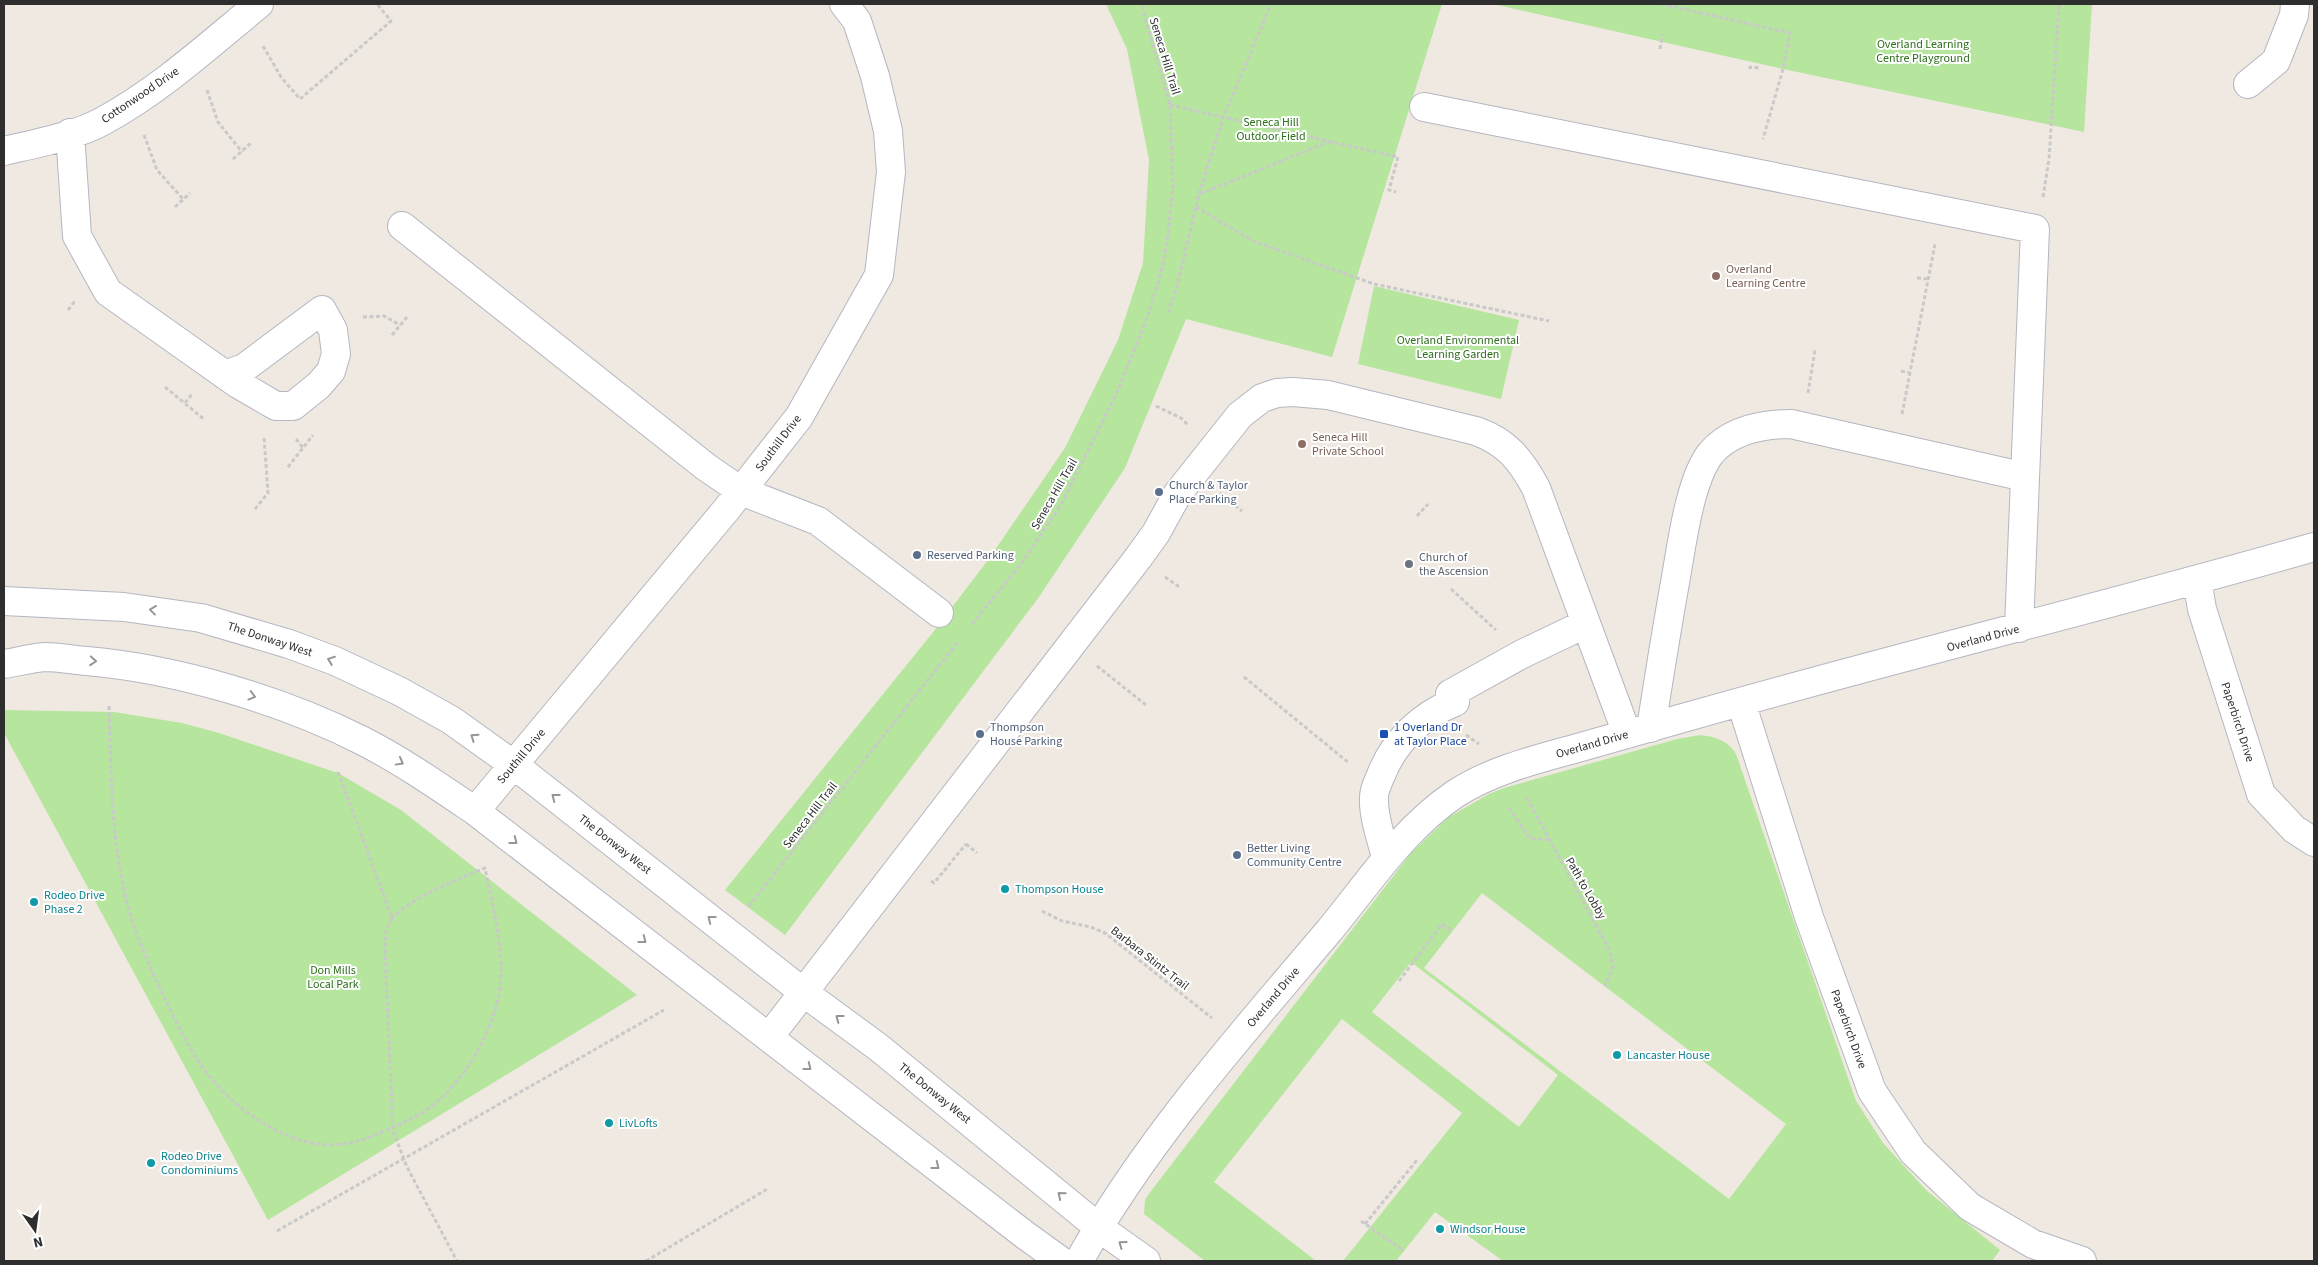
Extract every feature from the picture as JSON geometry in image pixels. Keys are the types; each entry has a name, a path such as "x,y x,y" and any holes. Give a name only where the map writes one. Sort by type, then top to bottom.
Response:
{"street":[{"name":"Southill Drive","path":"475,811 741,492 800,417 879,275 891,172 888,132 874,76 857,21 844,4"},
{"path":"2248,84 2276,61 2294,15 2294,4"},
{"name":"Cottonwood Drive","path":"4,151 47,141 102,122 190,59 252,9"},
{"path":"1424,107 2035,229 2024,477 2020,628"},
{"path":"70,134 77,236 108,292 226,376 276,406 293,406 319,385 331,371 336,354 333,330 322,310 244,368 226,376"},
{"path":"402,226 741,492 818,521 938,613"},
{"path":"769,1037 1145,549 1178,493 1240,415 1262,398 1277,393 1293,392 1328,394 1476,431 1501,443 1516,457 1536,488 1585,624 1639,731"},
{"path":"1639,731 1684,530 1697,482 1706,461 1718,447 1742,431 1764,425 1803,426 2024,477"},
{"name":"Overland Drive","path":"1079,1261 1116,1199 1238,1038 1330,928 1386,857 1416,826 1465,788 1511,768 1741,702 2314,547"},
{"name":"Paperbirch Drive","path":"2197,580 2202,609 2261,794 2294,829 2314,842"},
{"name":"The Donway West","path":"4,602 124,607 163,611 201,618 289,644 335,661 399,691 451,720 514,765 804,992 878,1047 1098,1227 1146,1261"},
{"path":"1386,857 1374,806 1377,786 1386,762 1400,742 1424,720 1455,702 1450,694 1522,654 1585,624"},
{"path":"4,664 45,657 109,663 157,671 265,700 316,718 408,766 475,811 1025,1236 1061,1261"},
{"name":"Paperbirch Drive","path":"1741,702 1809,917 1872,1091 1913,1152 1970,1207 2026,1253 2082,1261"}],"path":[{"path":"252,9 281,77 300,99 391,21 377,4"},
{"name":"Seneca Hill Trail","path":"966,632 1018,568 1062,503 1115,396 1147,318 1165,256 1172,202 1173,154 1170,105 1141,4"},
{"path":"1168,313 1179,280 1199,194 1223,118 1271,4"},
{"path":"1660,4 1790,33 1783,69 1767,125"},
{"path":"2035,229 2049,159 2059,4"},
{"path":"1660,49 1663,34"},
{"path":"190,59 206,88 218,122 242,152"},
{"path":"1750,69 1750,67 1761,68"},
{"path":"128,105 148,143 157,170 184,199"},
{"path":"1170,105 1223,118 1332,140 1398,157 1389,190 1396,192"},
{"path":"1199,194 1332,140"},
{"path":"233,159 251,143"},
{"path":"175,207 190,193"},
{"path":"1196,207 1253,241 1374,284 1549,321"},
{"path":"1896,447 1942,211"},
{"path":"1917,278 1928,279"},
{"path":"392,334 407,317"},
{"path":"1803,426 1815,350"},
{"path":"1900,371 1910,373"},
{"path":"165,387 205,420"},
{"path":"255,510 268,493 262,397"},
{"path":"288,467 318,429"},
{"path":"1417,516 1428,504"},
{"path":"1164,577 1178,586 1177,588"},
{"path":"1451,589 1522,654"},
{"name":"Seneca Hill Trail","path":"744,912 960,640"},
{"path":"1071,645 1146,705"},
{"path":"1244,677 1377,786"},
{"path":"109,706 111,780 118,848 131,916 152,972 174,1019 202,1068 218,1087 244,1110 279,1132 304,1142 330,1145 370,1138 392,1128 424,1111 438,1100 458,1079 476,1054 488,1029 495,1008 501,966 495,918 485,868 427,893 403,908 392,918 386,932 385,950 392,1128 403,1158 457,1261"},
{"path":"338,772 392,918"},
{"name":"Path to Lobby","path":"1528,801 1610,952 1613,966 1605,986"},
{"path":"1509,808 1530,839 1547,839"},
{"path":"962,841 977,854"},
{"name":"Barbara Stintz Trail","path":"1042,911 1062,921 1091,927 1104,933 1238,1038"},
{"path":"1399,981 1442,924 1452,931"},
{"path":"277,1231 664,1010"},
{"path":"1366,1224 1417,1160"},
{"path":"646,1261 769,1188"},
{"path":"1361,1221 1404,1251"}],"green space":[{"name":"Seneca Hill Outdoor Field","path":"1106,4 1442,4 1332,357 1186,319 1125,468 1039,597 785,935 725,890 934,631 988,560 1065,448 1118,340 1143,263 1149,160 1127,49"},
{"name":"Overland Learning Centre Playground","path":"1493,4 2092,4 2084,132 1783,69"},
{"name":"Overland Environmental Learning Garden","path":"1374,286 1519,320 1501,399 1358,364"},
{"name":"Don Mills Local Park","path":"4,710 114,712 182,723 219,733 338,773 401,810 637,995 268,1220 4,733"},
{"path":"1700,735 1721,740 1733,749 1856,1101 1883,1143 1926,1190 2000,1250 1992,1261 1503,1261 1435,1212 1396,1261 1343,1261 1462,1113 1342,1019 1214,1182 1316,1261 1205,1261 1144,1214 1145,1200 1151,1191 1411,853 1449,817 1489,794 1504,788 1677,739","holes":["1482,893 1786,1124 1729,1199 1424,968","1411,962 1558,1075 1519,1127 1372,1012"]}],"place":[{"name":"Overland Learning Centre","path":"1716,276"},
{"name":"Seneca Hill Private School","path":"1302,444"},
{"name":"Church & Taylor Place Parking","path":"1159,492"},
{"name":"Reserved Parking","path":"917,555"},
{"name":"Church of the Ascension","path":"1409,564"},
{"name":"Thompson House Parking","path":"980,734"},
{"name":"1 Overland Dr at Taylor Place","path":"1384,734"},
{"name":"Better Living Community Centre","path":"1237,855"},
{"name":"Thompson House","path":"1005,889"},
{"name":"Rodeo Drive Phase 2","path":"34,902"},
{"name":"Lancaster House","path":"1617,1055"},
{"name":"LivLofts","path":"609,1123"},
{"name":"Rodeo Drive Condominiums","path":"151,1163"},
{"name":"Windsor House","path":"1440,1229"}]}
